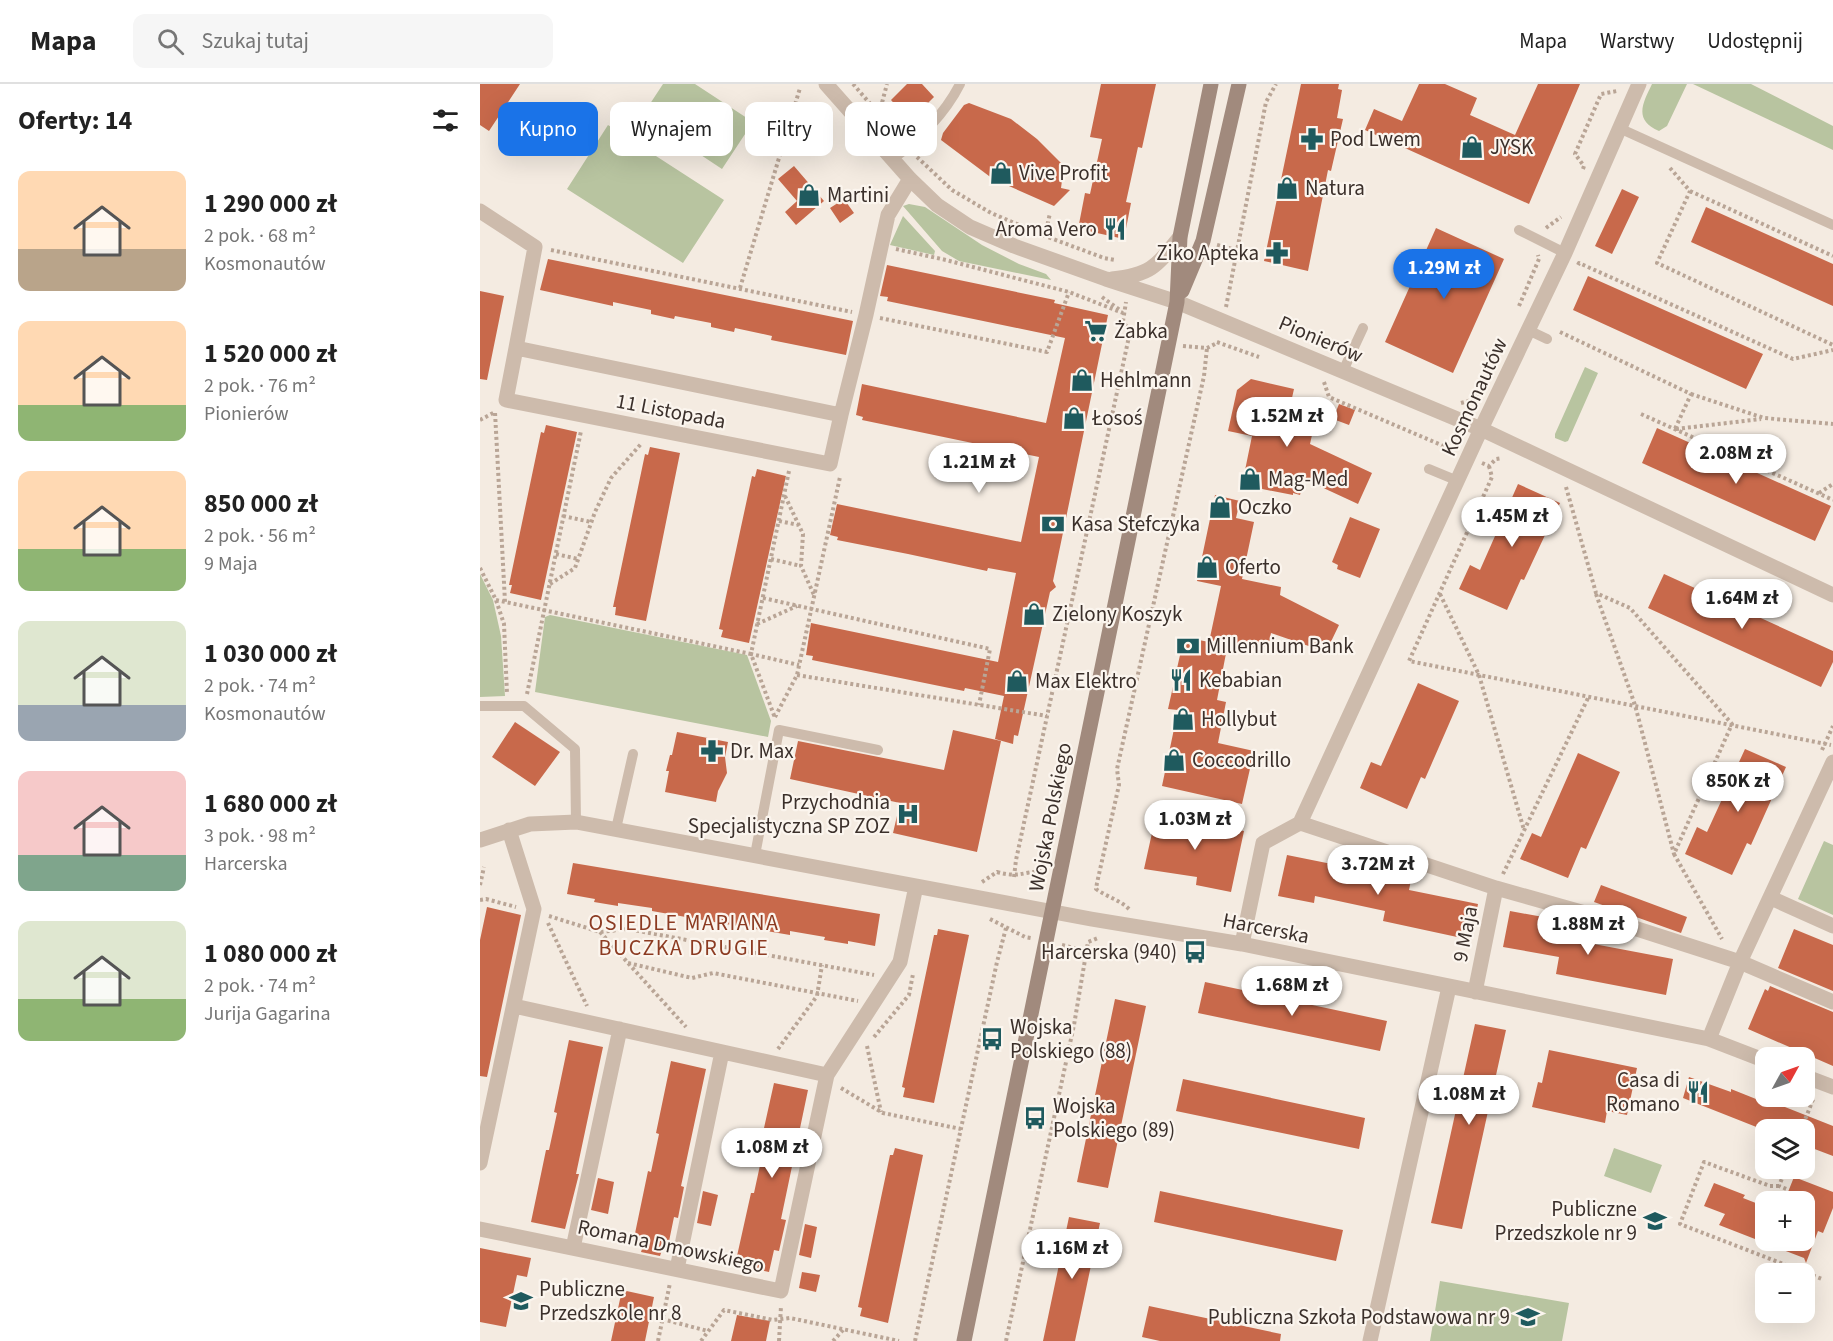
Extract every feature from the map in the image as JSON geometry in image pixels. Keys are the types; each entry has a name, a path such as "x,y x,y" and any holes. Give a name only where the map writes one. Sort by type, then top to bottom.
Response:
{"street":[{"name":"Pionierów","path":"826,84 910,179 937,205 970,227 1014,246 1177,302 1481,429 1833,595"},
{"name":"Wojska Polskiego","path":"964,1341 1177,302 1180,237 1211,84"},
{"name":"Wojska Polskiego","path":"1177,302 1203,241 1239,84"},
{"name":"Kosmonautów","path":"1300,823 1481,429 1565,253 1639,84"},
{"name":"11 Listopada","path":"535,247 507,400 830,464 888,215 910,179"},
{"path":"480,211 535,247"},
{"name":"Wojska Polskiego","path":"1106,279 1135,276 1146,272 1159,262 1180,237"},
{"name":"11 Listopada","path":"516,348 841,415"},
{"path":"1709,1039 1740,963 1833,762"},
{"name":"Harcerska","path":"480,840 530,824 576,822 1242,944 1709,1039 1755,1057"},
{"path":"1242,944 1263,843 1300,823 1496,888"},
{"path":"480,1163 533,912 508,830"},
{"name":"Romana Dmowskiego","path":"480,1229 782,1291 827,1077 900,962 916,886"},
{"name":"9 Maja","path":"1475,992 1496,888 1606,919 1740,963 1833,1002"},
{"path":"1771,898 1833,926"},
{"path":"1370,1341 1449,987"},
{"path":"514,1006 827,1077"},
{"path":"573,1248 620,1029"},
{"path":"675,1269 722,1052"}],"lane":[{"path":"937,116 960,84"},
{"path":"1619,128 1833,225"},
{"path":"892,159 897,156"},
{"path":"1519,230 1565,253"},
{"path":"1343,371 1363,328"},
{"path":"1528,330 1547,339"},
{"path":"1429,469 1458,481"},
{"path":"480,706 525,706 575,749 576,822"},
{"path":"754,855 779,730 878,750"},
{"path":"616,830 633,754"}],"path":[{"path":"853,84 869,102"},
{"path":"882,102 887,84"},
{"path":"1237,311 1227,306 1236,250 1266,102 1276,84"},
{"path":"1579,177 1584,166 1575,154 1601,93 1617,91 1620,84"},
{"path":"740,288 800,88"},
{"path":"1665,149 1665,161 1690,191 1833,256"},
{"path":"916,156 933,174 952,189 991,213 1045,236 1104,258 1116,260"},
{"path":"1690,191 1657,263 1833,345"},
{"path":"1516,310 1539,259 1537,251 1546,227 1560,219 1564,209"},
{"path":"1045,236 1050,213"},
{"path":"881,246 946,260 1069,292 1107,308 1123,312 1123,321 1130,332 1014,877"},
{"path":"535,247 1047,352 1069,292"},
{"path":"1574,273 1579,263 1793,359 1833,350"},
{"path":"1559,331 1691,394 1764,418"},
{"path":"1188,346 1207,348 1217,342 1270,361"},
{"path":"1096,890 1119,785 1117,769 1204,376 1207,348"},
{"path":"1323,379 1329,397 1488,466 1492,477 1409,661 1833,745"},
{"path":"1452,402 1461,403 1472,400 1479,393"},
{"path":"1675,429 1691,394"},
{"path":"480,420 495,412 505,602"},
{"path":"1641,414 1833,500"},
{"path":"525,706 584,416"},
{"path":"1675,429 1764,418 1833,424"},
{"path":"549,585 573,571 591,522 611,478 648,436 649,428"},
{"path":"1488,466 1496,459 1506,456"},
{"path":"779,730 751,654 790,465"},
{"path":"775,718 799,665 841,476 831,473"},
{"path":"1576,487 1565,482 1596,593 1635,705 1674,854 1723,940"},
{"path":"1818,494 1833,484"},
{"path":"784,495 804,534 801,566 814,596"},
{"path":"563,516 591,522"},
{"path":"779,520 800,526"},
{"path":"556,554 578,560"},
{"path":"771,559 801,566"},
{"path":"480,568 496,600 504,624 507,706"},
{"path":"1439,593 1479,675 1524,830"},
{"path":"1596,593 1630,608 1732,724"},
{"path":"763,598 990,649 979,705"},
{"path":"496,600 799,665"},
{"path":"757,625 798,606"},
{"path":"796,675 1047,716"},
{"path":"1496,888 1588,696"},
{"path":"1674,854 1732,724"},
{"path":"480,885 484,867"},
{"path":"967,895 988,876 997,872 1014,877 1042,871"},
{"path":"480,900 486,899 533,912"},
{"path":"596,1024 543,915 600,932 628,929 890,978"},
{"path":"915,1341 1006,928"},
{"path":"600,932 704,1048"},
{"path":"1006,1341 1074,1025 1088,942"},
{"path":"628,963 692,978 713,973 818,991 873,1004"},
{"path":"768,1062 817,996 822,965"},
{"path":"867,1046 881,1112"},
{"path":"827,1077 881,1112 961,1129"},
{"path":"1807,1119 1826,1085"},
{"path":"1789,1190 1779,1186 1770,1186 1704,1162 1680,1224 1822,1279"},
{"path":"1779,1186 1782,1179"},
{"path":"658,1341 675,1269"},
{"path":"779,1341 782,1291"},
{"path":"701,1341 724,1310 773,1320 790,1317 899,1341"},
{"path":"662,1319 708,1331"},
{"path":"833,1341 843,1329"}],"green space":[{"path":"663,84 695,84 722,102 651,102"},
{"path":"1652,84 1687,84 1667,126 1659,131 1646,122 1642,110"},
{"path":"1693,84 1751,84 1833,126 1833,150"},
{"path":"733,109 745,117 745,134 733,152"},
{"path":"608,125 610,126 610,156 656,156 724,200 683,263 567,189 588,156 598,156 598,141"},
{"path":"702,156 731,156 722,169"},
{"path":"909,204 925,207 982,245 1019,264 1046,274 1051,280 959,261 942,251 903,206"},
{"path":"903,216 935,251 934,255 890,245"},
{"path":"1585,367 1598,373 1568,441 1565,442 1555,438 1555,434"},
{"path":"480,574 493,600 501,636 505,696 480,697"},
{"path":"550,615 747,655 771,721 768,737 535,692 545,617"},
{"path":"1824,841 1833,845 1833,915 1798,899"},
{"path":"1614,1148 1662,1165 1651,1193 1604,1176"},
{"path":"1440,1281 1569,1303 1562,1341 1430,1341"}],"building":[{"path":"480,84 520,84 508,102 498,102 498,117 489,131 480,125"},
{"path":"907,84 922,84 934,97 929,102 893,102 891,100"},
{"path":"1101,84 1156,84 1142,148 1138,147 1126,202 1131,203 1124,239 1088,231 1089,226 1079,224 1085,193 1090,194 1102,139 1090,137"},
{"path":"1301,84 1339,84 1338,89 1342,90 1337,118 1343,119 1331,171 1328,170 1308,271 1264,261"},
{"name":"JYSK","path":"1419,84 1445,84 1477,98 1470,115 1515,135 1538,84 1580,84 1529,204 1365,130 1374,109 1402,121"},
{"path":"969,103 1011,119 1037,139 1064,166 1061,188 1070,190 1054,206 993,179 941,140 943,133 964,105"},
{"path":"794,166 824,201 796,225 785,212 797,201 778,179"},
{"path":"1622,189 1639,197 1612,254 1595,246"},
{"path":"844,199 854,213 840,223 830,208"},
{"path":"1706,207 1833,264 1833,306 1691,242"},
{"path":"1436,228 1504,259 1453,373 1385,342"},
{"path":"548,259 853,321 846,355 771,340 772,336 735,328 734,332 711,327 711,323 651,314 651,310 613,302 613,306 540,290"},
{"path":"887,265 1055,300 1054,303 1108,315 1053,581 1056,587 1050,592 1018,736 1014,735 1013,744 995,739 1004,696 965,688 964,691 812,660 813,656 806,655 811,623 998,662 1016,573 988,568 987,571 837,540 838,537 830,535 837,504 1021,542 1039,457 862,420 863,417 856,415 862,384 1046,423 1065,338 887,301 888,297 880,296"},
{"path":"1588,276 1763,354 1746,389 1573,310"},
{"path":"480,291 504,296 487,380 480,379"},
{"path":"1251,379 1294,389 1285,429 1312,435 1310,444 1372,473 1358,504 1304,479 1300,495 1242,485 1252,436 1228,431 1237,390"},
{"path":"1339,404 1355,410 1349,425 1333,419"},
{"path":"546,425 577,432 541,600 510,593 512,585 509,585 541,432 544,433"},
{"path":"1657,428 1831,506 1815,541 1642,463"},
{"path":"650,447 680,453 646,621 615,615 616,607 613,607 645,454 648,455"},
{"path":"757,469 786,476 749,643 721,637 723,630 719,629 752,476 755,477"},
{"path":"1518,484 1560,503 1524,580 1521,579 1507,610 1459,589 1470,565 1480,570"},
{"path":"1215,495 1240,501 1236,518 1254,522 1242,579 1281,587 1280,595 1339,625 1326,652 1271,633 1268,647 1261,646 1261,649 1228,643 1217,700 1226,702 1218,743 1254,751 1242,804 1162,786 1178,710 1168,709 1184,637 1209,642 1221,586 1197,581"},
{"path":"1350,517 1380,529 1360,578 1337,569 1338,565 1332,562"},
{"path":"1664,574 1833,651 1833,662 1821,687 1648,608"},
{"path":"1418,683 1459,701 1425,779 1421,777 1407,809 1360,788 1371,762 1381,766"},
{"path":"515,722 560,752 535,786 492,757"},
{"path":"953,730 1001,741 977,852 893,833 900,803 790,779 798,741 944,770"},
{"path":"677,732 728,742 725,757 727,773 718,791 716,802 665,792 669,771 666,771"},
{"path":"1745,749 1786,767 1751,845 1747,843 1732,875 1685,854 1697,827 1707,832"},
{"path":"1578,753 1620,772 1586,849 1581,847 1568,878 1520,859 1532,833 1541,837"},
{"path":"1156,815 1244,831 1231,892 1196,885 1197,877 1144,869"},
{"path":"1287,855 1411,880 1409,890 1478,904 1471,940 1383,921 1385,911 1315,896 1314,903 1278,896"},
{"path":"573,863 880,914 875,946 848,941 848,944 824,940 825,937 790,931 790,935 652,911 652,908 594,902 595,899 567,894"},
{"path":"1601,885 1687,917 1681,933 1594,902"},
{"path":"487,907 521,915 487,1077 480,1076 480,940"},
{"path":"1510,911 1565,921 1562,938 1673,959 1666,995 1556,974 1559,957 1503,947"},
{"path":"938,929 969,935 934,1103 903,1097 905,1088 902,1087 934,935 937,935"},
{"path":"1794,929 1833,945 1833,991 1778,968"},
{"path":"1205,982 1387,1021 1380,1051 1198,1013"},
{"path":"1770,986 1833,1012 1833,1066 1815,1058 1815,1047 1789,1047 1748,1029 1765,989 1768,991"},
{"path":"1115,999 1146,1006 1108,1188 1077,1182"},
{"path":"1475,1024 1506,1030 1462,1229 1431,1223"},
{"path":"569,1040 603,1047 576,1174 579,1174 565,1229 531,1222 546,1150 549,1150 557,1113 554,1112"},
{"path":"1549,1050 1637,1068 1627,1115 1607,1111 1605,1123 1532,1107 1538,1082 1542,1083"},
{"path":"671,1061 706,1069 681,1186 684,1187 678,1218 674,1217 667,1251 662,1250 660,1256 641,1252 643,1246 633,1243 648,1171 651,1172 659,1134 656,1133"},
{"path":"1689,1077 1755,1099 1755,1107 1785,1107 1833,1126 1833,1156 1815,1149 1815,1119 1755,1119 1755,1126 1683,1098"},
{"path":"1183,1079 1365,1118 1359,1149 1176,1111"},
{"path":"774,1083 808,1090 781,1219 786,1220 779,1251 774,1250 769,1272 735,1265 762,1156 758,1155"},
{"path":"895,1148 923,1155 888,1323 860,1316 862,1308 858,1307 890,1155 893,1155"},
{"path":"598,1178 614,1182 608,1214 591,1210"},
{"path":"1793,1179 1799,1179 1833,1192 1833,1208 1823,1233 1818,1231 1815,1239 1815,1191 1788,1191"},
{"path":"1714,1183 1745,1195 1743,1198 1755,1203 1755,1239 1719,1225 1725,1214 1704,1206"},
{"path":"703,1191 718,1195 711,1226 697,1223"},
{"path":"1160,1191 1343,1230 1336,1261 1154,1222"},
{"path":"1069,1217 1100,1223 1075,1341 1043,1341"},
{"path":"805,1224 817,1227 811,1258 799,1255"},
{"path":"480,1248 531,1258 527,1277 517,1275 506,1327 480,1322"},
{"path":"1786,1251 1810,1251 1806,1263 1804,1258"},
{"path":"802,1272 820,1275 816,1292 799,1288"},
{"path":"622,1290 654,1297 645,1341 611,1341"},
{"path":"1149,1306 1281,1334 1280,1341 1160,1341 1142,1337"},
{"path":"737,1315 770,1321 766,1341 731,1341"}],"place":[{"name":"Pod Lwem","path":"1312,139"},
{"name":"JYSK","path":"1472,147"},
{"name":"Vive Profit","path":"1001,173"},
{"name":"Natura","path":"1287,188"},
{"name":"Martini","path":"809,195"},
{"name":"Aroma Vero","path":"1115,229"},
{"name":"Ziko Apteka","path":"1277,253"},
{"name":"Żabka","path":"1096,331"},
{"name":"Hehlmann","path":"1082,380"},
{"name":"Łosoś","path":"1074,418"},
{"name":"Mag-Med","path":"1250,479"},
{"name":"Oczko","path":"1220,507"},
{"name":"Kasa Stefczyka","path":"1053,524"},
{"name":"Oferto","path":"1207,567"},
{"name":"Zielony Koszyk","path":"1034,614"},
{"name":"Millennium Bank","path":"1188,646"},
{"name":"Kebabian","path":"1181,680"},
{"name":"Max Elektro","path":"1017,681"},
{"name":"Hollybut","path":"1183,719"},
{"name":"Dr. Max","path":"712,751"},
{"name":"Coccodrillo","path":"1174,760"},
{"name":"Przychodnia Specjalistyczna SP ZOZ","path":"908,814"},
{"name":"Harcerska (940)","path":"1195,952"},
{"name":"Wojska Polskiego (88)","path":"992,1039"},
{"name":"Casa di Romano","path":"1698,1092"},
{"name":"Wojska Polskiego (89)","path":"1035,1118"},
{"name":"Publiczne Przedszkole nr 9","path":"1655,1221"},
{"name":"Publiczne Przedszkole nr 8","path":"521,1301"},
{"name":"Publiczna Szkoła Podstawowa nr 9","path":"1528,1317"}],"district":[{"name":"OSIEDLE MARIANA BUCZKA DRUGIE","path":"684,934"}]}
